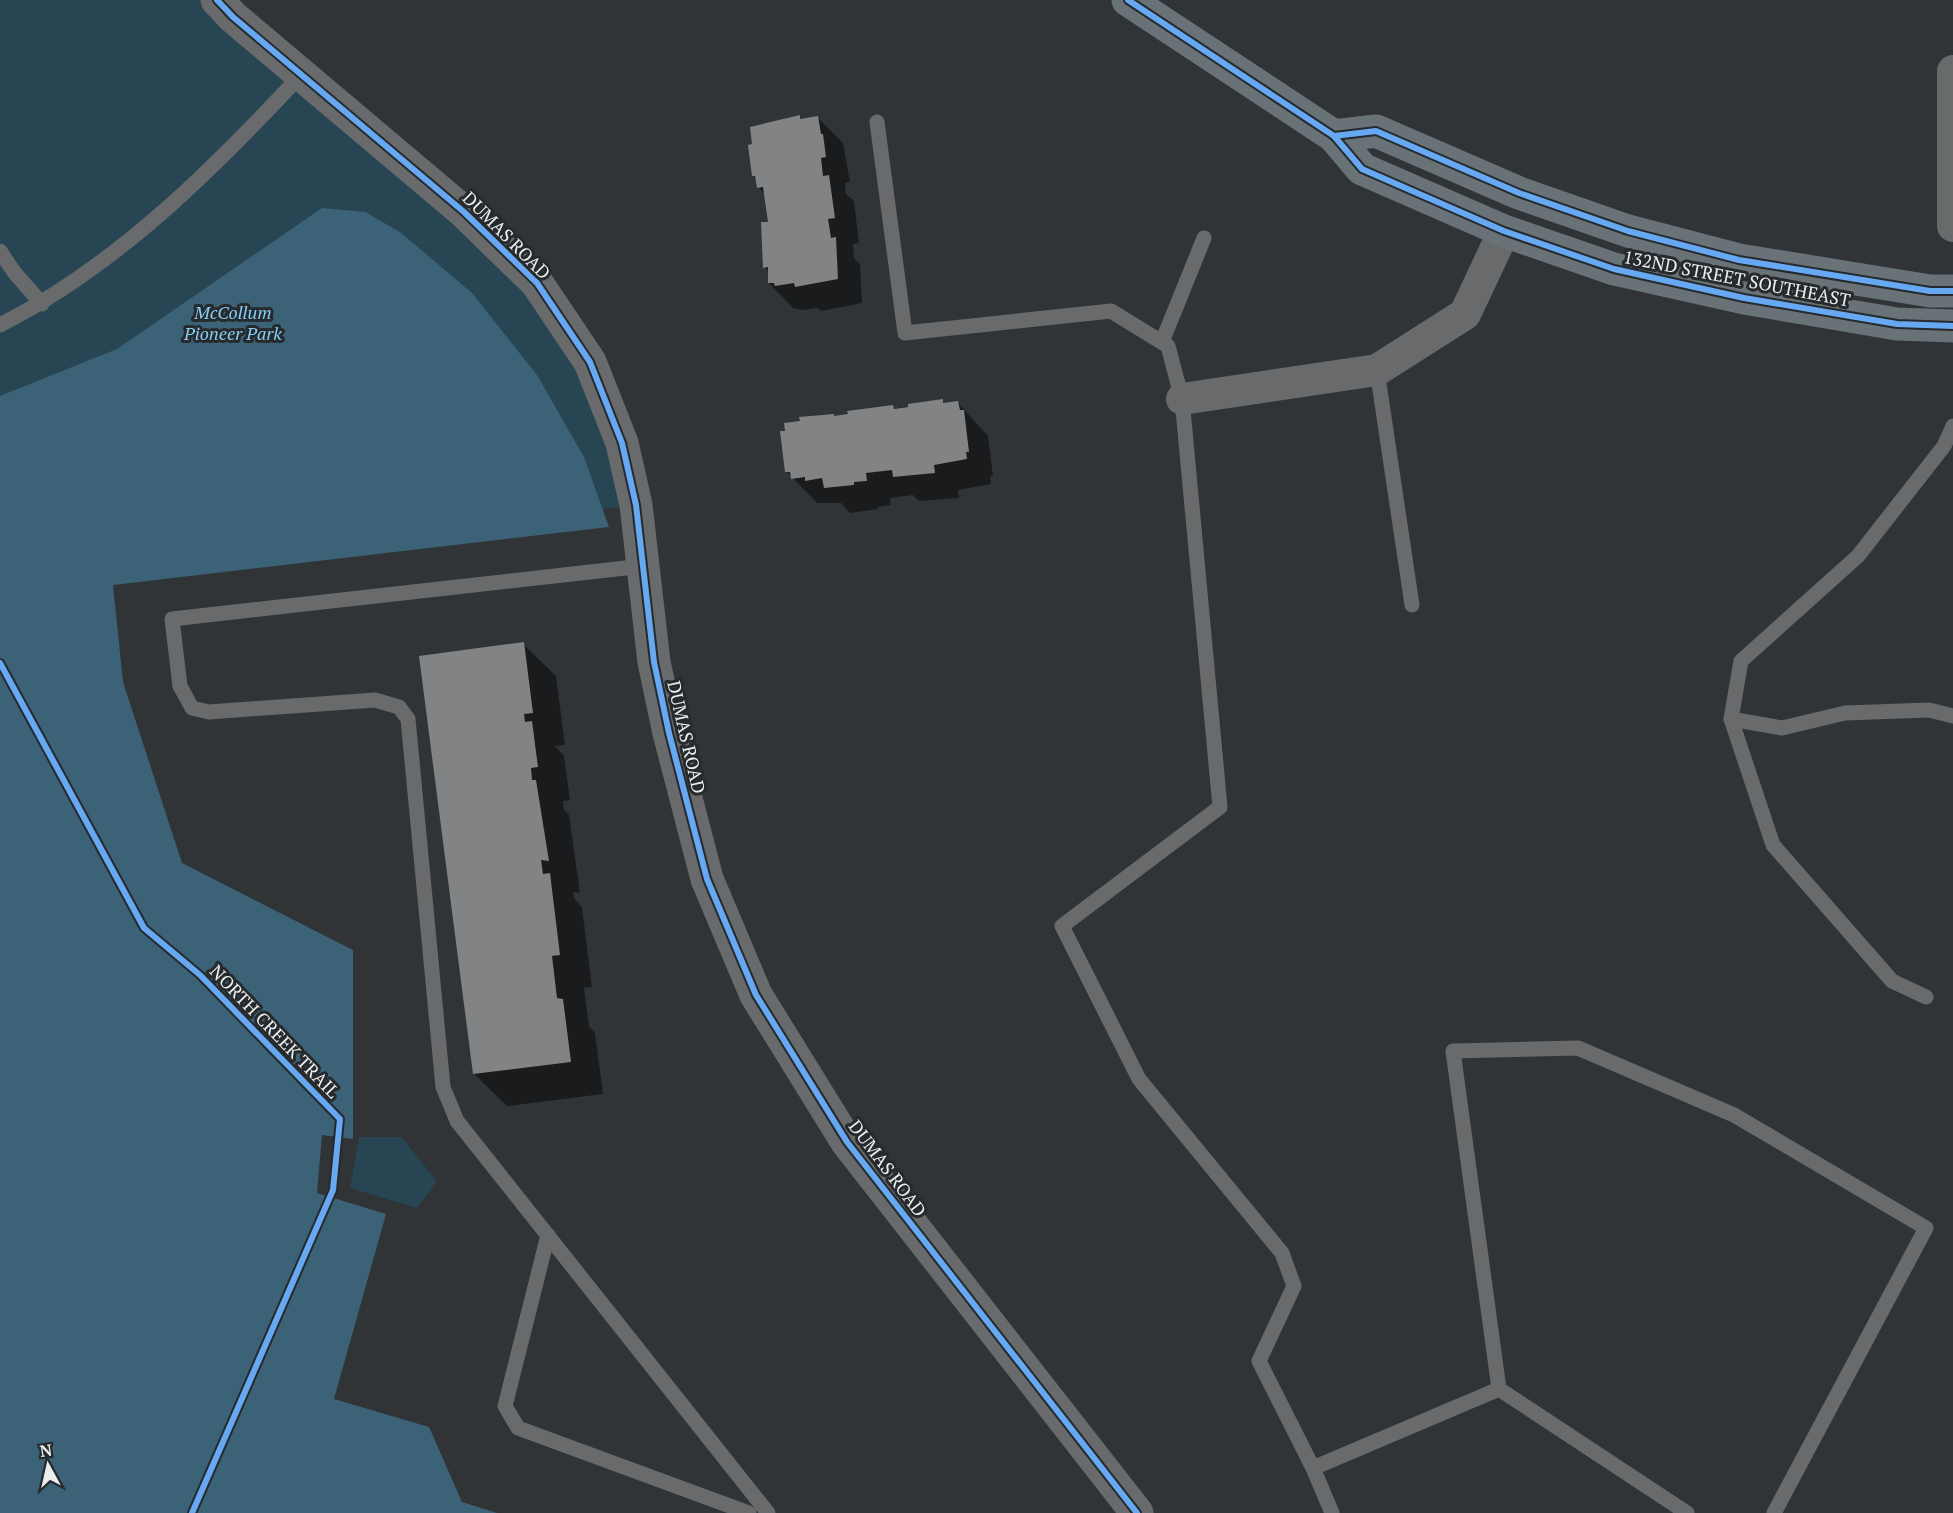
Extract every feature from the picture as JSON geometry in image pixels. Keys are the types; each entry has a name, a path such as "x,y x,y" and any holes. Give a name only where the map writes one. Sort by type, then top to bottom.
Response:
{"main road":[{"name":"132ND STREET SOUTHEAST","path":"1128,0 1334,136 1362,169 1504,231 1614,268 1744,298 1897,324 1953,326"},
{"name":"132ND STREET SOUTHEAST","path":"1334,136 1376,131 1519,194 1628,231 1739,260 1929,291 1953,291"}],"street":[{"name":"DUMAS ROAD","path":"217,0 233,17 464,212 537,283 590,362 622,443 636,505 654,662 669,733 704,868 756,995 847,1142 1137,1513"},
{"path":"1953,71 1953,226"},
{"path":"1182,399 1377,370 1465,314 1504,231"}],"lane":[{"path":"0,325 42,304 163,214 302,74"},
{"path":"877,122 905,333 1111,311 1168,346 1182,399 1220,807 1062,926 1139,1078 1282,1253 1294,1286 1259,1361 1313,1468 1332,1513"},
{"path":"1162,342 1204,238"},
{"path":"0,251 14,272 42,304"},
{"path":"1377,370 1412,605"},
{"path":"1926,997 1892,981 1773,845 1731,719 1741,661 1858,556 1944,446 1953,426"},
{"path":"643,566 172,619 180,686 192,708 209,712 375,700 399,707 408,719 443,1087 457,1120 768,1513"},
{"path":"1731,719 1782,728 1845,713 1929,710 1953,716"},
{"path":"1687,1513 1499,1389 1453,1051 1578,1048 1734,1115 1926,1228 1774,1513"},
{"path":"548,1234 505,1406 518,1428 749,1513"},
{"path":"1313,1468 1499,1389"}],"green space":[{"name":"McCollum Pioneer Park","path":"0,0 217,0 537,283 636,505 75,579 0,1513"},
{"path":"322,208 365,212 400,232 472,293 537,375 584,457 609,527 113,585 123,682 182,863 353,950 353,1139 322,1135 317,1193 386,1214 334,1399 429,1427 462,1502 497,1513 0,1513 0,396 117,349"},
{"path":"359,1137 402,1137 437,1182 417,1208 350,1188"}],"building":[{"path":"800,115 800,119 818,116 821,134 823,134 826,157 821,158 823,176 829,175 835,218 828,219 831,238 836,237 838,279 795,287 794,283 775,286 774,283 768,283 768,267 763,268 761,222 768,222 763,187 757,188 755,176 752,176 748,145 752,144 750,127"},
{"path":"943,399 943,403 958,401 960,410 964,410 969,452 966,452 967,459 934,465 935,473 893,477 892,470 866,473 867,481 854,482 854,485 824,488 822,478 805,481 805,477 791,479 790,472 785,472 780,431 785,431 784,423 800,421 799,417 834,414 834,416 848,414 847,411 893,405 894,409 908,407 908,404"},
{"path":"524,642 533,713 524,714 525,722 532,721 538,767 531,768 532,780 536,780 549,861 541,860 543,874 550,873 560,955 552,956 557,998 563,999 571,1062 473,1074 419,656"}],"cycle path":[{"path":"217,0 233,17 464,212 537,283 590,362 622,443 636,505 654,662 669,733 707,879 756,995 847,1142 1137,1513"},
{"path":"1128,0 1334,136 1362,169 1504,231 1614,269 1744,298 1897,324 1953,326"},
{"path":"1334,136 1376,131 1519,193 1628,231 1739,260 1930,291 1953,291"},
{"name":"NORTH CREEK TRAIL","path":"0,663 144,928 200,975 340,1119 333,1190 192,1513"}]}
